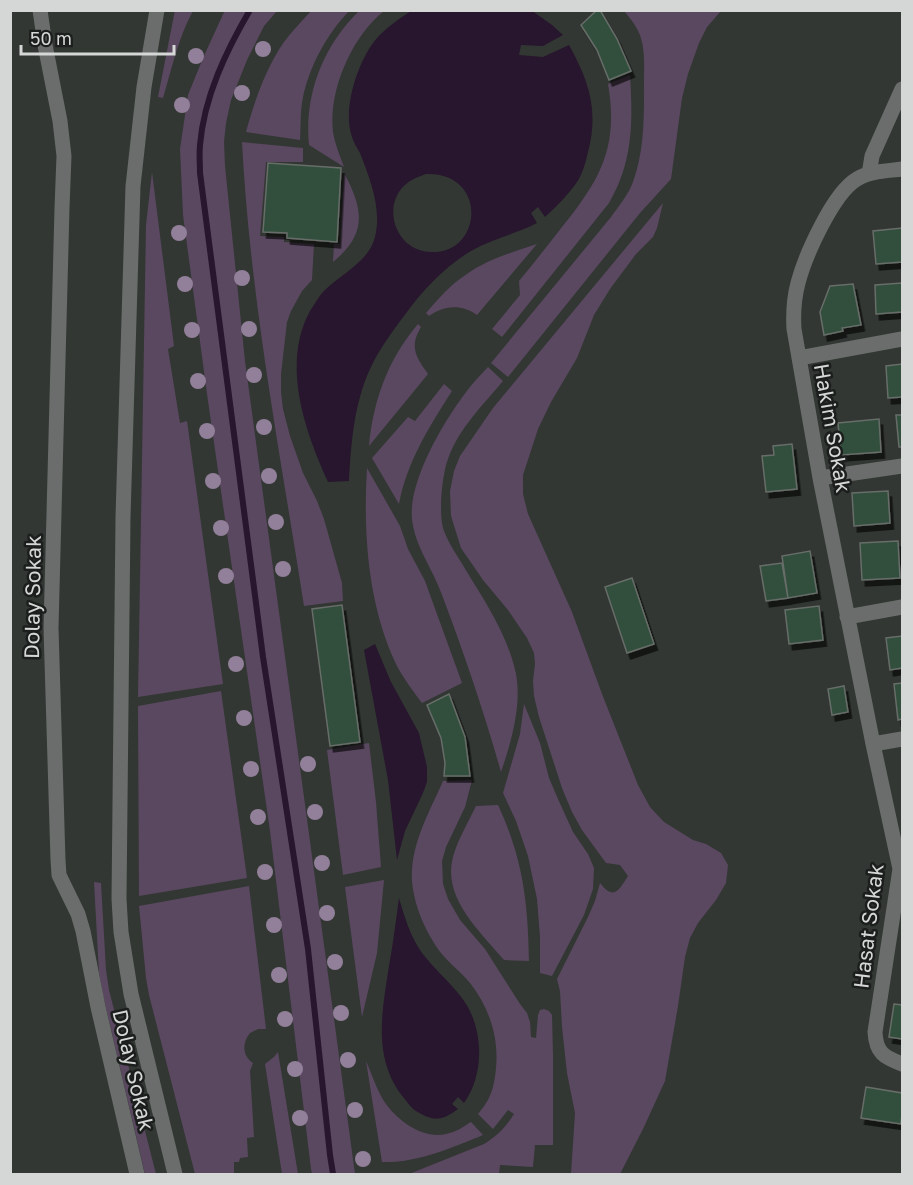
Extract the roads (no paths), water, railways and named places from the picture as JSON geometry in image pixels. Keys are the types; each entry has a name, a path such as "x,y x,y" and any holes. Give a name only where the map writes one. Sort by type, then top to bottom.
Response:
{"street":[{"name":"Dolay Sokak","path":"40,10 64,156 51,627 59,875 74,904 83,931 136,1174"},
{"path":"157,10 144,87 133,186 123,517 119,899 121,932 131,994 175,1174"},
{"path":"869,174 872,156 903,89"},
{"name":"Hakim Sokak","path":"873,744 820,478 794,329 793,311 797,285 804,264 833,206 856,180 869,174 903,169"},
{"path":"799,358 903,339"},
{"path":"820,478 903,466"},
{"path":"847,617 903,607"},
{"path":"873,744 903,738"},
{"name":"Hasat Sokak","path":"873,744 901,869 875,1032 876,1043 882,1054 903,1064"}],"waterway":[{"path":"250,10 225,58 211,92 202,127 200,173 263,657 308,949 333,1174"}]}
